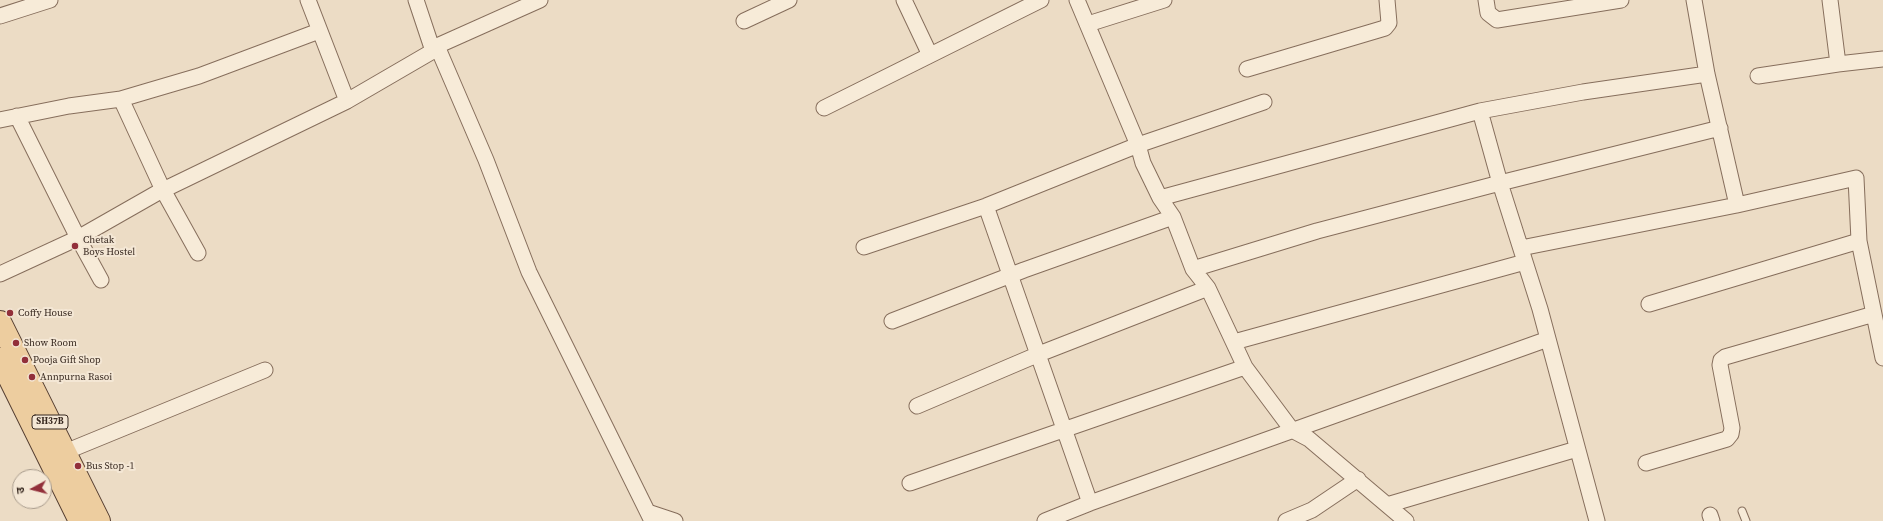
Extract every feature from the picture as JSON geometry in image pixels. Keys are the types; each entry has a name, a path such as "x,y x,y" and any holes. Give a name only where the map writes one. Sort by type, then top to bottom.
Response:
{"main road":[{"name":"SH37B","path":"0,322 99,521"},
{"path":"0,359 80,521"}],"street":[{"path":"0,16 50,0"},
{"path":"308,0 347,101"},
{"path":"416,0 435,49 486,160 529,272 650,517 675,521"},
{"path":"0,274 78,238 163,190 347,101 435,49 540,0"},
{"path":"744,20 789,0"},
{"path":"904,0 930,55"},
{"path":"824,108 1041,0"},
{"path":"1077,0 1138,145 1143,164 1160,198 1173,217 1193,269 1208,288 1245,367 1292,430 1308,439 1358,479 1406,521"},
{"path":"1088,24 1164,0"},
{"path":"1247,69 1385,28 1389,23 1387,0"},
{"path":"1486,0 1488,12 1497,20 1570,5 1622,0"},
{"path":"1694,0 1707,74 1737,205"},
{"path":"1830,0 1838,64"},
{"path":"0,120 121,99 199,76 319,31"},
{"path":"1758,76 1883,59"},
{"path":"1160,198 1480,111 1583,92 1707,74"},
{"path":"121,99 163,190 198,253"},
{"path":"864,247 986,206 1138,145 1264,102"},
{"path":"1480,111 1500,183 1548,339 1597,521"},
{"path":"17,116 78,238 102,280"},
{"path":"1193,269 1317,231 1720,128"},
{"path":"1234,342 1523,255 1856,178 1859,240 1883,358"},
{"path":"986,206 1090,503"},
{"path":"892,321 1173,217"},
{"path":"1649,304 1859,240"},
{"path":"917,406 1039,354 1208,288"},
{"path":"1646,463 1727,439 1731,434 1732,428 1720,360 1725,357 1874,314"},
{"path":"1045,521 1090,503 1548,339"},
{"path":"910,484 1245,367"},
{"path":"65,452 264,370"},
{"path":"1388,505 1577,450"},
{"path":"1286,521 1304,518 1312,510 1358,479"}],"lane":[{"path":"1742,511 1746,521"}],"place":[{"name":"Chetak Boys Hostel","path":"75,246"},
{"name":"Coffy House","path":"10,313"},
{"name":"Show Room","path":"16,343"},
{"name":"Pooja Gift Shop","path":"25,360"},
{"name":"Annpurna Rasoi","path":"32,377"},
{"name":"Bus Stop -1","path":"78,466"}]}
